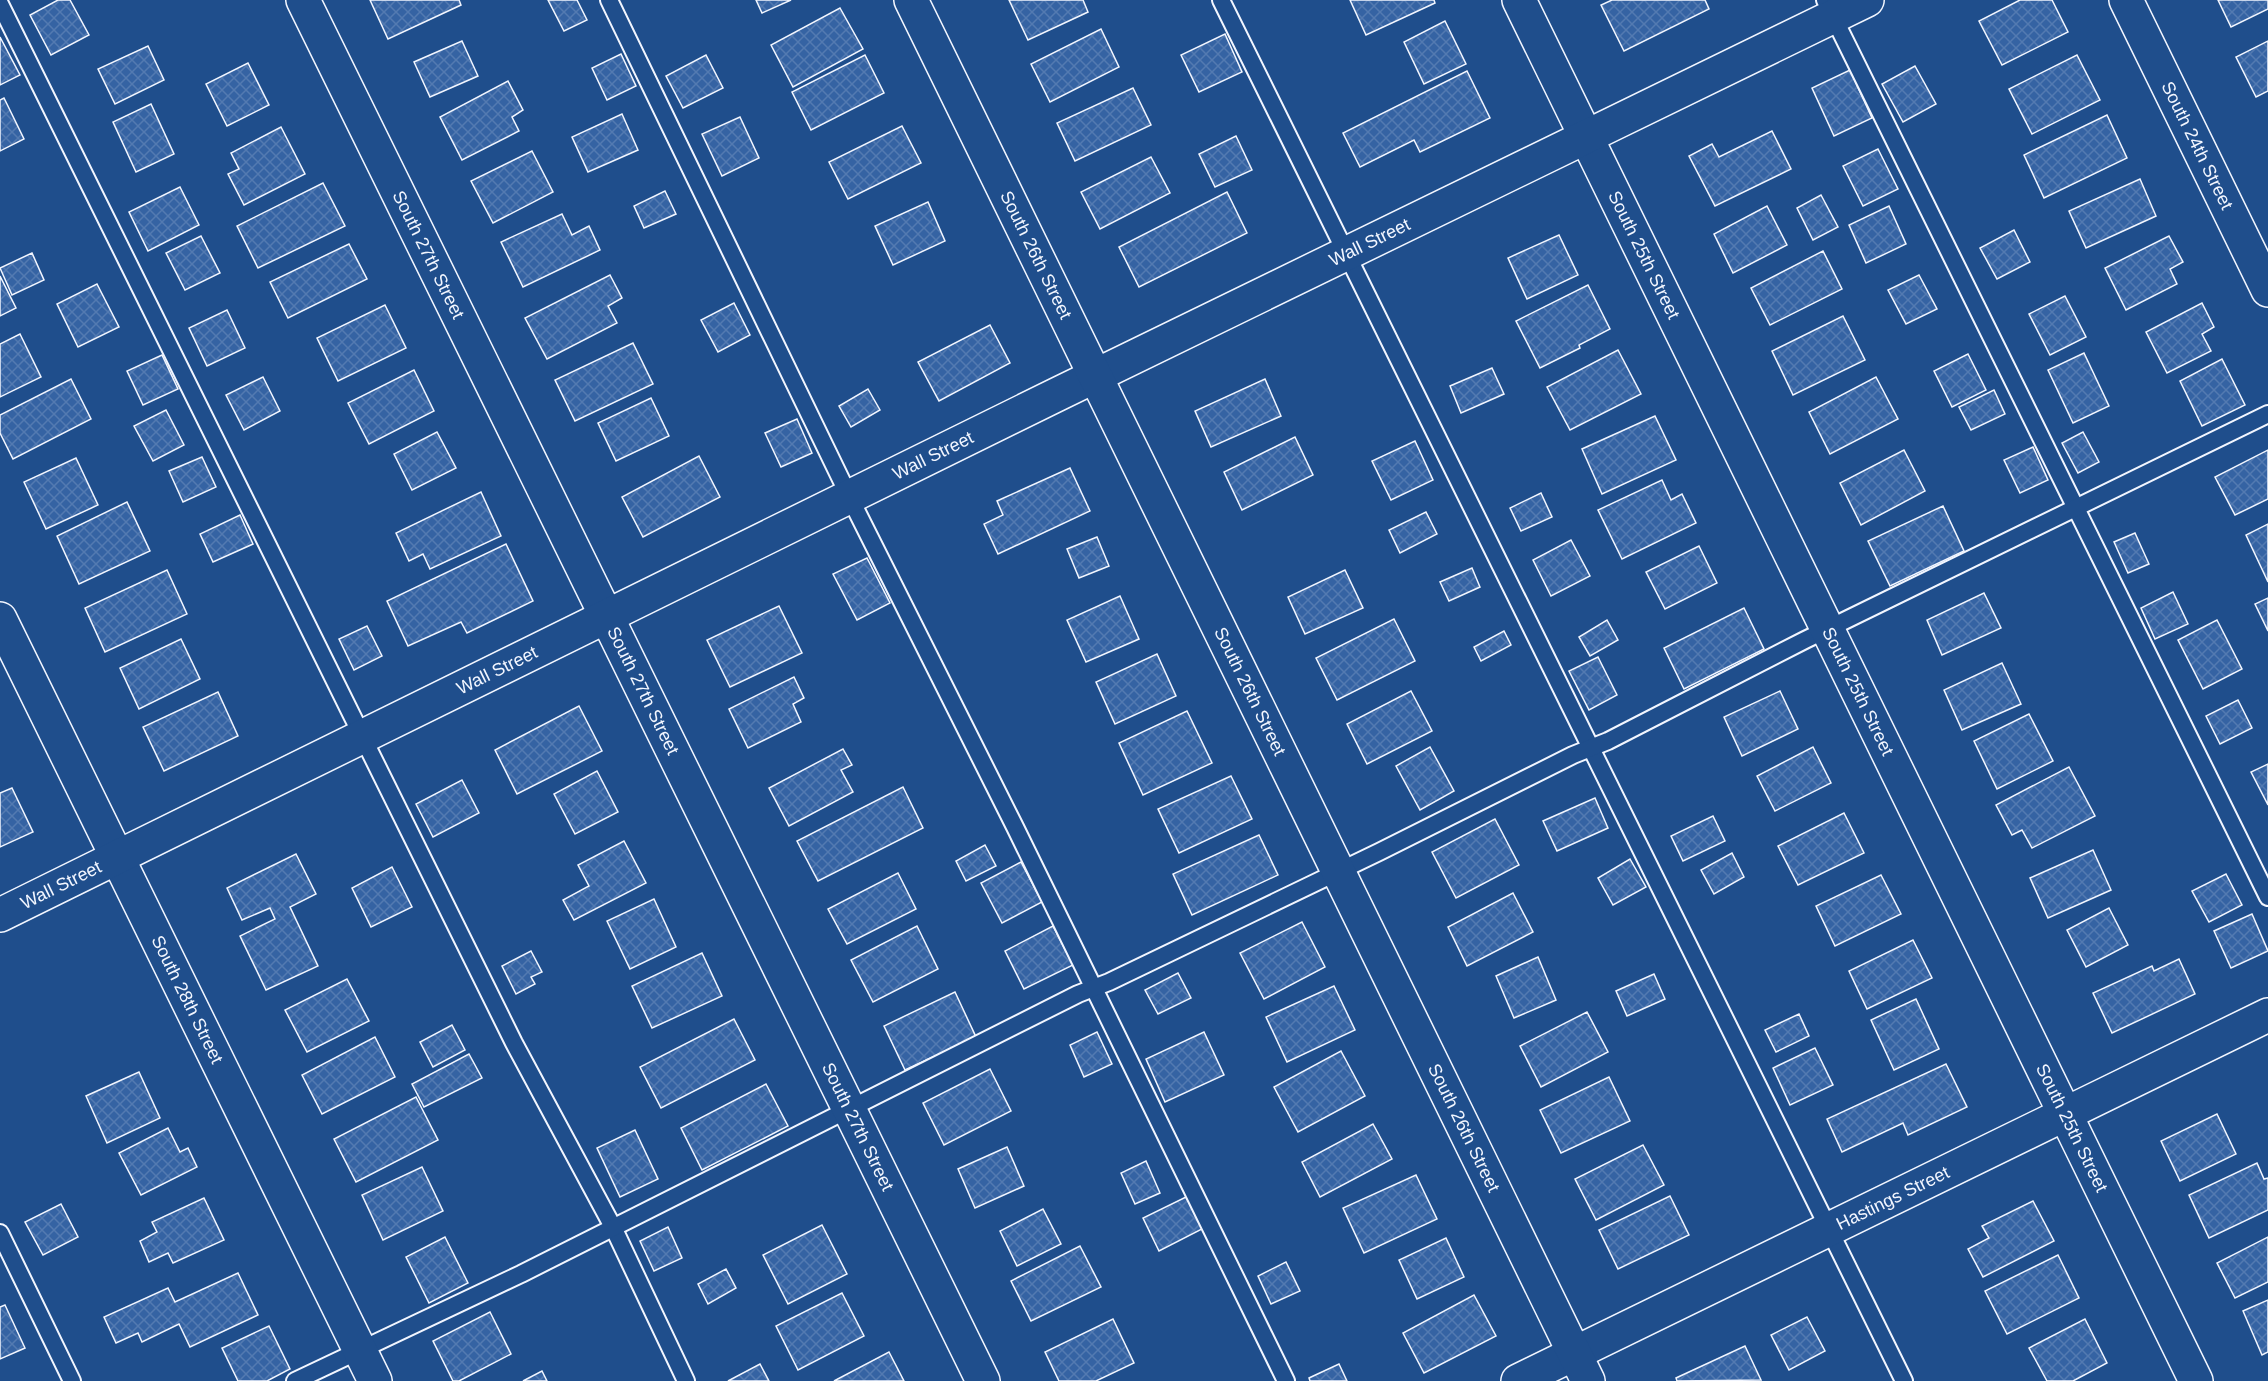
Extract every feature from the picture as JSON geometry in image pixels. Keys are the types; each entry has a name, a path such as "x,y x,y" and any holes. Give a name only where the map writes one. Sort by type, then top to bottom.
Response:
{"street":[{"name":"South 27th Street","path":"303,0 983,1381"},
{"name":"South 26th Street","path":"911,0 1582,1367"},
{"name":"South 25th Street","path":"1519,0 2196,1381"},
{"name":"Wall Street","path":"0,915 1096,376 1587,138 1829,8 1867,0"},
{"name":"South 24th Street","path":"2126,0 2268,290"},
{"name":"South 28th Street","path":"0,619 375,1381"},
{"name":"Hastings Street","path":"1518,1381 1582,1367 1829,1229 2268,1015"}],"lane":[{"path":"609,0 850,498 1016,827 1286,1381"},
{"path":"1221,0 1904,1381"},
{"path":"0,4 514,1043 613,1227 686,1381"},
{"path":"1829,8 2268,897"},
{"path":"296,1381 359,1349 521,1274 1093,988 1591,747 1608,741 2268,414"},
{"path":"0,1233 72,1381"}],"building":[{"path":"58,0 70,0 89,35 51,55 30,15"},
{"path":"370,0 459,0 461,5 388,39"},
{"path":"548,0 577,0 587,20 564,31"},
{"path":"756,0 791,0 762,13"},
{"path":"1009,0 1083,0 1088,12 1028,40"},
{"path":"1350,0 1434,0 1435,3 1366,35"},
{"path":"1612,0 1705,0 1709,9 1624,51 1601,5"},
{"path":"2020,0 2052,0 2068,32 2002,65 1979,21"},
{"path":"2218,0 2268,0 2268,9 2231,27"},
{"path":"840,8 863,49 793,87 771,45"},
{"path":"1445,21 1466,64 1424,84 1404,42"},
{"path":"1101,29 1119,67 1050,102 1031,64"},
{"path":"1225,34 1242,72 1199,92 1181,55"},
{"path":"0,37 20,75 0,85"},
{"path":"462,41 478,76 430,97 414,62"},
{"path":"2268,41 2268,91 2256,97 2236,57"},
{"path":"148,46 164,80 115,104 98,69"},
{"path":"621,54 636,86 607,100 592,68"},
{"path":"706,55 723,88 683,108 666,76"},
{"path":"865,55 884,93 811,130 792,92"},
{"path":"2077,55 2100,100 2032,134 2009,89"},
{"path":"248,63 269,105 227,126 206,84"},
{"path":"1915,66 1936,104 1903,122 1882,84"},
{"path":"1850,70 1872,118 1834,136 1812,88"},
{"path":"1467,71 1490,118 1420,152 1414,140 1360,167 1343,133"},
{"path":"508,81 523,110 512,117 519,131 462,160 440,117"},
{"path":"1133,88 1151,125 1075,161 1057,123"},
{"path":"4,98 24,139 0,151 0,100"},
{"path":"151,104 174,154 136,172 113,122"},
{"path":"622,114 638,150 588,172 572,137"},
{"path":"2107,115 2127,158 2044,198 2024,155"},
{"path":"740,117 759,158 722,176 702,134"},
{"path":"902,126 921,163 848,199 829,162"},
{"path":"281,127 305,174 244,205 228,174 239,169 231,153"},
{"path":"1772,131 1791,169 1715,206 1689,156 1712,144 1719,157"},
{"path":"1236,136 1252,170 1215,187 1199,154"},
{"path":"1878,149 1898,189 1863,206 1843,166"},
{"path":"532,151 553,192 493,223 471,181"},
{"path":"1151,157 1170,193 1100,229 1081,192"},
{"path":"2140,179 2156,216 2086,248 2069,211"},
{"path":"323,183 345,226 258,268 237,226"},
{"path":"180,187 199,225 148,251 129,212"},
{"path":"665,191 676,214 644,228 634,206"},
{"path":"1227,192 1247,233 1139,287 1119,247"},
{"path":"1821,195 1838,227 1813,240 1797,208"},
{"path":"928,202 945,241 893,265 875,226"},
{"path":"1767,206 1787,245 1733,273 1714,234"},
{"path":"1889,206 1906,244 1866,263 1849,225"},
{"path":"562,214 572,235 589,226 600,250 523,287 501,242"},
{"path":"2014,230 2030,262 1997,279 1980,248"},
{"path":"1559,235 1578,275 1527,299 1508,258"},
{"path":"201,236 220,273 185,290 166,253"},
{"path":"2169,236 2183,262 2170,269 2177,284 2126,310 2105,268"},
{"path":"349,244 367,279 288,318 270,282"},
{"path":"1823,251 1842,289 1770,325 1751,288"},
{"path":"32,253 44,280 12,295 0,268"},
{"path":"610,275 622,298 608,306 617,323 547,359 525,318"},
{"path":"1919,275 1937,309 1906,324 1888,290"},
{"path":"0,276 16,308 0,316"},
{"path":"97,284 119,327 78,347 57,304"},
{"path":"1588,285 1610,329 1579,345 1580,348 1540,368 1516,321"},
{"path":"2065,296 2086,337 2050,355 2029,314"},
{"path":"734,303 750,335 718,352 701,320"},
{"path":"2202,303 2214,327 2202,334 2211,351 2167,373 2146,332"},
{"path":"385,305 406,348 338,381 317,338"},
{"path":"227,310 245,348 207,366 189,328"},
{"path":"1843,316 1865,360 1793,395 1772,351"},
{"path":"990,325 1010,363 939,401 918,362"},
{"path":"20,334 41,377 0,397 0,344"},
{"path":"633,343 653,384 575,421 555,380"},
{"path":"1618,350 1641,394 1570,430 1547,387"},
{"path":"2084,353 2109,406 2073,423 2048,370"},
{"path":"1968,354 1986,390 1952,407 1934,371"},
{"path":"162,355 178,389 143,405 127,371"},
{"path":"2222,359 2245,405 2202,426 2180,381"},
{"path":"1492,368 1504,394 1461,413 1450,386"},
{"path":"414,370 434,411 369,444 348,403"},
{"path":"263,377 280,411 244,430 226,395"},
{"path":"1876,377 1898,419 1830,454 1809,412"},
{"path":"71,379 91,419 13,459 0,433 0,415"},
{"path":"1265,379 1281,416 1211,447 1195,411"},
{"path":"868,389 880,410 851,427 839,406"},
{"path":"1994,390 2005,414 1971,430 1959,407"},
{"path":"651,398 669,436 616,461 598,423"},
{"path":"166,410 184,445 153,461 134,426"},
{"path":"1655,416 1676,460 1602,494 1582,449"},
{"path":"797,419 812,453 781,467 765,433"},
{"path":"437,432 456,468 412,490 394,454"},
{"path":"2083,432 2099,462 2078,473 2062,443"},
{"path":"1295,437 1313,475 1242,510 1224,472"},
{"path":"1415,441 1433,480 1391,500 1372,461"},
{"path":"2033,447 2048,480 2020,493 2004,460"},
{"path":"1904,450 1925,491 1861,525 1840,483"},
{"path":"2268,450 2268,499 2235,515 2215,477"},
{"path":"699,456 720,497 643,537 622,497"},
{"path":"202,457 216,487 183,502 169,471"},
{"path":"76,458 98,505 46,529 24,482"},
{"path":"1070,468 1090,511 998,554 984,524 1003,515 997,501"},
{"path":"1662,480 1671,500 1682,494 1696,523 1622,559 1598,510"},
{"path":"481,492 501,536 430,569 423,554 409,561 396,533"},
{"path":"1541,493 1552,517 1521,531 1510,508"},
{"path":"127,502 150,551 79,584 57,536"},
{"path":"1943,506 1964,551 1890,586 1868,541"},
{"path":"1426,512 1437,534 1400,553 1389,530"},
{"path":"240,515 253,544 213,562 200,534"},
{"path":"2268,524 2268,582 2246,535"},
{"path":"2135,533 2149,564 2128,573 2114,542"},
{"path":"1097,537 1109,566 1079,578 1067,549"},
{"path":"1571,540 1590,576 1551,596 1533,560"},
{"path":"506,544 533,601 467,633 461,622 408,646 387,601"},
{"path":"1699,546 1717,583 1665,609 1646,572"},
{"path":"867,558 890,603 857,620 833,574"},
{"path":"1472,568 1480,587 1449,601 1440,582"},
{"path":"167,570 187,614 105,652 85,608"},
{"path":"1345,570 1363,608 1305,634 1288,597"},
{"path":"2173,592 2188,624 2155,639 2141,608"},
{"path":"1984,593 2001,628 1942,655 1927,620"},
{"path":"1120,596 1139,639 1086,662 1067,620"},
{"path":"2268,598 2268,631 2255,604"},
{"path":"779,606 802,653 730,687 707,640"},
{"path":"1744,608 1764,649 1684,689 1664,648"},
{"path":"1394,619 1415,661 1337,700 1316,658"},
{"path":"1607,620 1618,640 1590,656 1579,637"},
{"path":"2217,620 2242,669 2203,689 2178,640"},
{"path":"367,626 382,656 354,670 339,639"},
{"path":"1504,631 1511,645 1481,661 1474,647"},
{"path":"181,639 200,679 139,709 120,668"},
{"path":"1157,654 1176,696 1115,724 1096,682"},
{"path":"1598,657 1617,695 1589,710 1569,671"},
{"path":"2002,663 2021,704 1962,730 1944,690"},
{"path":"794,677 804,698 793,704 801,722 748,748 729,709"},
{"path":"1411,691 1432,731 1367,764 1347,724"},
{"path":"1780,691 1798,729 1742,756 1724,717"},
{"path":"218,692 238,736 164,771 143,727"},
{"path":"2238,700 2252,728 2220,744 2206,716"},
{"path":"579,706 602,751 517,794 495,750"},
{"path":"1187,711 1212,763 1143,795 1119,743"},
{"path":"2029,714 2053,761 1997,789 1974,741"},
{"path":"1430,747 1454,791 1420,810 1396,766"},
{"path":"1813,747 1831,783 1775,811 1757,776"},
{"path":"843,749 852,765 841,770 853,792 789,826 769,788"},
{"path":"2268,764 2268,805 2251,772"},
{"path":"2069,767 2095,816 2032,848 2022,830 2012,835 1996,805"},
{"path":"597,771 618,812 575,834 554,794"},
{"path":"1231,776 1252,819 1179,853 1158,809"},
{"path":"462,780 479,813 433,837 416,804"},
{"path":"903,787 923,828 818,881 797,841"},
{"path":"12,788 33,832 0,847 0,793"},
{"path":"1595,798 1608,828 1557,851 1543,821"},
{"path":"1844,813 1864,853 1798,885 1778,846"},
{"path":"1713,816 1725,841 1683,861 1671,836"},
{"path":"1495,819 1519,865 1456,898 1432,852"},
{"path":"1259,835 1278,875 1192,915 1173,874"},
{"path":"624,841 646,883 574,920 563,900 589,886 578,865"},
{"path":"985,845 996,866 966,881 956,861"},
{"path":"2093,850 2111,890 2048,918 2030,878"},
{"path":"1732,853 1744,877 1714,894 1701,870"},
{"path":"296,854 316,894 290,907 318,966 266,990 240,936 275,919 270,908 242,920 227,888"},
{"path":"1630,859 1646,887 1613,905 1598,878"},
{"path":"1021,862 1042,902 1002,923 981,883"},
{"path":"392,867 412,907 371,927 352,888"},
{"path":"898,873 916,909 847,944 828,909"},
{"path":"2226,874 2242,905 2209,922 2192,891"},
{"path":"1881,875 1901,914 1835,946 1816,906"},
{"path":"1513,893 1533,932 1467,966 1448,927"},
{"path":"654,899 676,947 630,969 607,921"},
{"path":"2109,908 2128,945 2086,967 2067,930"},
{"path":"2252,914 2268,951 2231,968 2214,931"},
{"path":"1302,922 1325,967 1264,999 1240,953"},
{"path":"917,926 938,969 873,1002 851,960"},
{"path":"1053,926 1073,965 1024,989 1005,951"},
{"path":"1913,940 1932,978 1867,1009 1849,971"},
{"path":"531,951 542,972 531,977 535,984 516,994 502,966"},
{"path":"702,953 722,996 652,1028 632,986"},
{"path":"1538,957 1556,1000 1514,1018 1496,976"},
{"path":"2179,959 2195,994 2112,1033 2093,993 2152,966 2154,971"},
{"path":"1178,973 1191,998 1158,1014 1145,990"},
{"path":"1654,974 1665,999 1627,1016 1616,991"},
{"path":"347,979 369,1021 307,1052 285,1010"},
{"path":"1334,986 1355,1030 1287,1062 1266,1017"},
{"path":"955,992 976,1037 905,1070 884,1026"},
{"path":"1916,999 1939,1049 1894,1070 1871,1020"},
{"path":"1587,1012 1608,1052 1541,1087 1520,1046"},
{"path":"1799,1014 1809,1036 1776,1052 1765,1030"},
{"path":"734,1019 755,1060 661,1108 640,1067"},
{"path":"452,1025 465,1050 433,1067 420,1042"},
{"path":"1097,1032 1112,1064 1084,1077 1070,1045"},
{"path":"1204,1032 1224,1075 1165,1102 1146,1059"},
{"path":"375,1037 395,1077 322,1114 302,1075"},
{"path":"1815,1048 1833,1085 1790,1105 1773,1068"},
{"path":"1341,1051 1365,1096 1298,1132 1274,1087"},
{"path":"469,1054 482,1078 424,1107 412,1084"},
{"path":"1946,1064 1967,1107 1908,1135 1903,1123 1842,1152 1827,1119"},
{"path":"990,1069 1011,1111 944,1145 923,1103"},
{"path":"139,1072 160,1118 107,1143 86,1096"},
{"path":"1609,1077 1630,1121 1561,1153 1540,1110"},
{"path":"766,1084 788,1126 702,1170 681,1128"},
{"path":"416,1097 438,1140 356,1182 334,1139"},
{"path":"2217,1114 2236,1154 2180,1181 2161,1141"},
{"path":"1373,1124 1392,1159 1320,1197 1302,1162"},
{"path":"168,1128 180,1152 188,1148 197,1167 141,1195 119,1153"},
{"path":"635,1130 658,1179 620,1197 597,1148"},
{"path":"1643,1145 1664,1185 1596,1220 1575,1179"},
{"path":"1007,1147 1024,1186 975,1208 958,1169"},
{"path":"1146,1161 1160,1193 1135,1204 1121,1173"},
{"path":"2257,1163 2264,1179 2268,1178 2268,1210 2209,1238 2189,1195"},
{"path":"422,1167 443,1211 383,1240 362,1195"},
{"path":"1416,1175 1437,1219 1364,1253 1343,1208"},
{"path":"1670,1196 1689,1235 1618,1269 1599,1230"},
{"path":"1186,1197 1202,1229 1159,1251 1143,1218"},
{"path":"204,1198 224,1240 173,1263 168,1253 149,1262 140,1241 157,1232 152,1222"},
{"path":"2033,1201 2054,1241 1983,1277 1968,1249 1989,1238 1982,1226"},
{"path":"61,1204 78,1237 43,1255 25,1222"},
{"path":"1043,1209 1061,1244 1017,1266 1000,1231"},
{"path":"822,1225 847,1274 788,1304 763,1255"},
{"path":"668,1227 682,1258 654,1271 640,1241"},
{"path":"445,1237 468,1283 429,1303 406,1257"},
{"path":"2268,1237 2268,1282 2235,1298 2217,1263"},
{"path":"1446,1238 1464,1277 1417,1299 1399,1260"},
{"path":"1080,1246 1101,1287 1031,1321 1011,1281"},
{"path":"2058,1255 2079,1298 2007,1334 1985,1291"},
{"path":"1286,1262 1300,1291 1271,1304 1258,1276"},
{"path":"726,1269 736,1288 708,1304 698,1284"},
{"path":"238,1273 258,1315 190,1347 179,1324 142,1342 138,1333 116,1343 104,1317 168,1288 175,1302"},
{"path":"842,1293 864,1336 798,1370 776,1326"},
{"path":"1474,1295 1496,1336 1424,1373 1403,1333"},
{"path":"2268,1300 2268,1352 2262,1355 2243,1311"},
{"path":"5,1305 25,1348 0,1359 0,1307"},
{"path":"490,1312 511,1354 459,1381 453,1381 433,1341"},
{"path":"1807,1317 1825,1351 1789,1370 1771,1335"},
{"path":"1113,1319 1134,1363 1096,1381 1059,1381 1045,1352"},
{"path":"2085,1319 2107,1363 2073,1381 2047,1381 2029,1348"},
{"path":"269,1326 290,1369 267,1381 238,1381 222,1348"},
{"path":"1745,1346 1761,1380 1677,1381 1676,1378"},
{"path":"889,1352 904,1381 834,1381"},
{"path":"760,1364 769,1381 728,1381"},
{"path":"1339,1364 1347,1381 1310,1381 1309,1378"},
{"path":"542,1371 547,1381 523,1381"}]}
